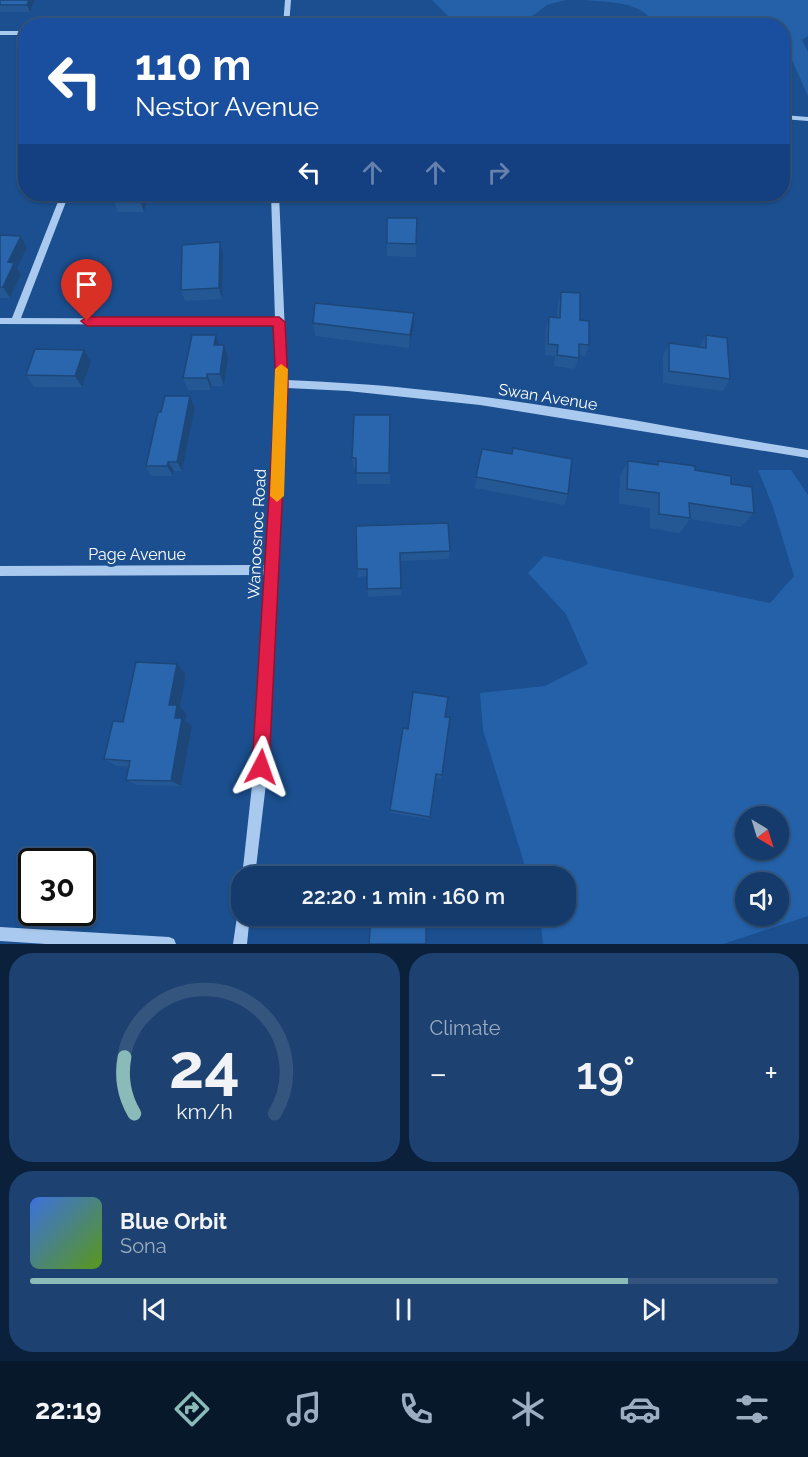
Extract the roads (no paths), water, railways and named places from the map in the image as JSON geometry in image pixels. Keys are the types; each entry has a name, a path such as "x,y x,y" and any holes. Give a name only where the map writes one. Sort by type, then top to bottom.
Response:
{"street":[{"path":"287,18 288,0"},
{"path":"0,33 18,33"},
{"path":"790,118 808,120"},
{"path":"15,321 61,201"},
{"name":"Wanoosnoc Road","path":"249,866 261,767 282,384 275,201"},
{"path":"0,321 279,322"},
{"name":"Swan Avenue","path":"282,384 348,385 487,403 808,454"},
{"name":"Page Avenue","path":"0,571 273,570"},
{"path":"240,944 242,926"},
{"path":"0,934 169,944"}]}
